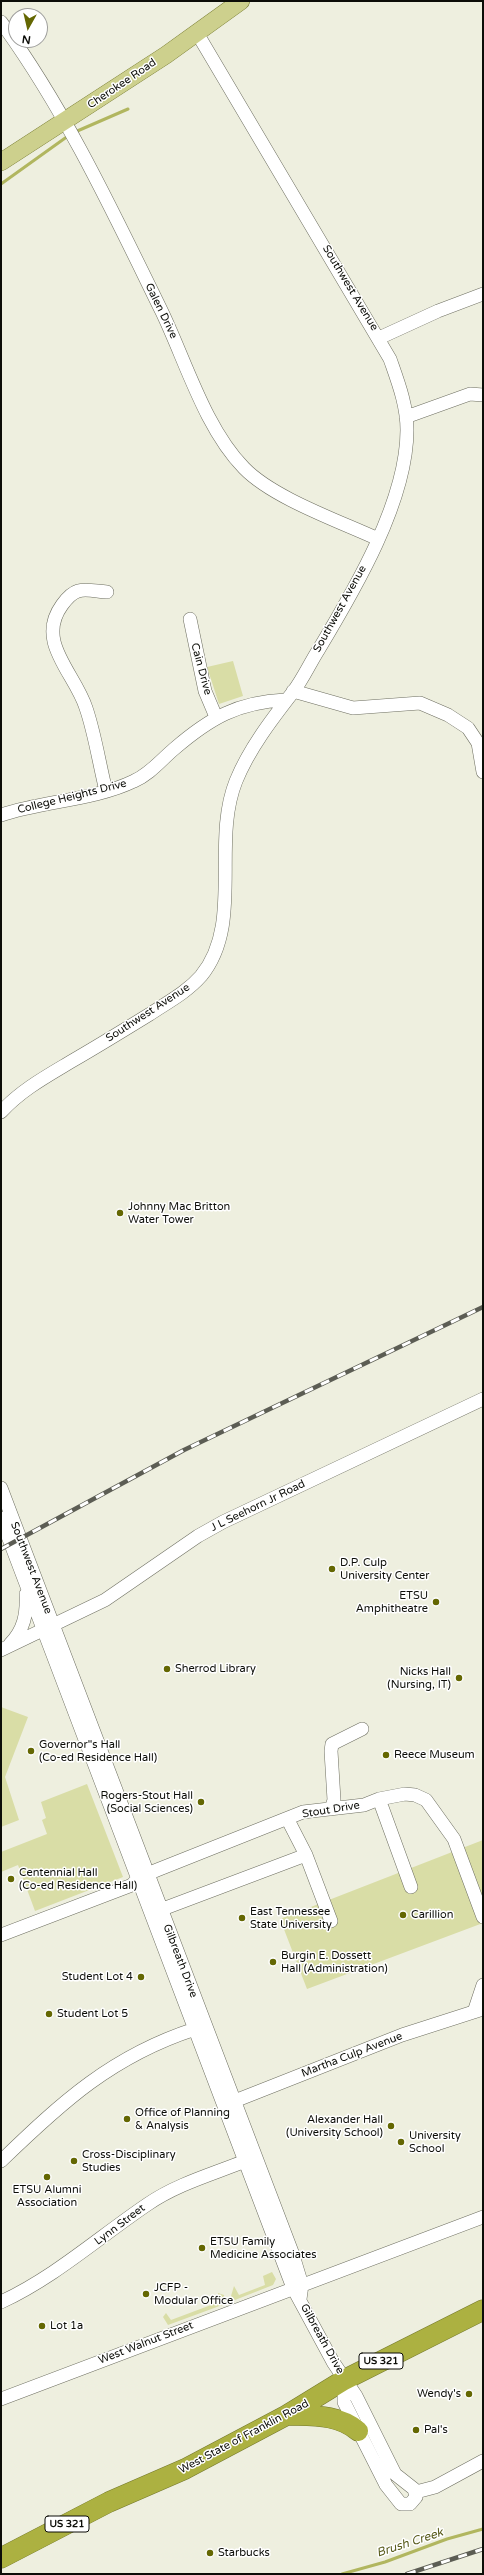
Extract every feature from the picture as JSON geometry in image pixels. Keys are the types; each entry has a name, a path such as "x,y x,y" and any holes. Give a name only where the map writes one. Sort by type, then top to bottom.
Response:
{"highway":[{"name":"West State of Franklin Road","path":"1,2558 109,2502 176,2473 288,2415 344,2380 483,2310"},
{"path":"288,2415 329,2417 347,2422 358,2432"}],"main road":[{"name":"Cherokee Road","path":"1,162 65,122 197,33 241,1"}],"street":[{"name":"Galen Drive","path":"1,22 65,122 163,313 211,418 231,453 258,481 378,539"},
{"name":"Southwest Avenue","path":"1,1112 31,1086 184,992 209,964 219,943 222,929 224,910 224,840 231,795 253,750 331,629 378,539 398,489 403,468 406,448 406,417 398,381 379,338 197,33"},
{"path":"379,338 438,311 483,294"},
{"path":"406,417 470,394 483,395"},
{"path":"106,791 86,708 80,692 59,657 52,632 53,620 70,594 80,589 107,592"},
{"name":"Cain Drive","path":"190,619 203,683 216,717"},
{"name":"College Heights Drive","path":"1,815 106,791 134,782 146,774 199,728 216,717 254,702 289,696 353,708 420,703 448,715 468,728 480,741"},
{"path":"480,741 483,772"},
{"name":"J L Seehorn Jr Road","path":"48,1628 105,1600 198,1536 483,1399"},
{"name":"Southwest Avenue","path":"1,1488 48,1628"},
{"name":"Southwest Avenue","path":"1,1518 25,1586 48,1628"},
{"path":"4,1648 18,1636 23,1626 26,1608 25,1586"},
{"name":"Southwest Avenue","path":"4,1648 48,1628"},
{"name":"Gilbreath Drive","path":"48,1628 143,1877 195,2029 234,2100 245,2161 298,2291 344,2380 356,2396 395,2474 411,2489"},
{"path":"331,1810 334,1800 331,1751 332,1744 362,1729"},
{"name":"Stout Drive","path":"1,1935 132,1885 143,1877 288,1820 303,1812 331,1810 364,1805 379,1799 405,1794 415,1794 426,1800 454,1839 483,1917"},
{"path":"379,1799 411,1887"},
{"path":"288,1820 301,1857 331,1921"},
{"path":"160,1910 301,1857"},
{"name":"Gilbreath Drive","path":"143,1877 160,1910 289,2245 298,2291"},
{"name":"Stout Drive","path":"1,1926 129,1878 143,1877"},
{"path":"479,2010 483,1985"},
{"name":"Martha Culp Avenue","path":"234,2100 395,2038 479,2010"},
{"path":"1,2161 64,2100 104,2071 152,2044 195,2029"},
{"name":"Lynn Street","path":"1,2302 49,2276 149,2203 175,2189 245,2161"},
{"name":"West Walnut Street","path":"1,2399 298,2291 483,2217"},
{"path":"344,2380 344,2402 386,2485 401,2504 410,2504 414,2501 411,2489 435,2488 483,2461"}],"green space":[{"path":"233,661 243,696 219,704 207,667"},
{"path":"1,1707 28,1717 5,1777 19,1820 1,1827"},
{"path":"87,1784 123,1877 35,1911 18,1865 1,1872 1,1852 47,1834 42,1820 46,1818 41,1802"},
{"path":"483,1840 483,1923 307,1989 280,1919"},
{"path":"272,2272 276,2279 273,2285 235,2300 231,2296 234,2286 239,2295 265,2285 263,2276"},
{"path":"218,2293 224,2295 225,2304 168,2325 163,2317 166,2313 171,2320 219,2302"}],"waterway":[{"path":"75,132 128,109"},
{"path":"1,184 68,136"},
{"name":"Brush Creek","path":"342,2574 385,2562 447,2539 483,2529"}],"railway":[{"path":"1,1549 184,1450 483,1307"},
{"path":"407,2574 483,2549"}],"place":[{"name":"Johnny Mac Britton Water Tower","path":"120,1213"},
{"name":"D.P. Culp University Center","path":"332,1569"},
{"name":"ETSU Amphitheatre","path":"436,1602"},
{"name":"Sherrod Library","path":"167,1669"},
{"name":"Nicks Hall (Nursing, IT)","path":"459,1678"},
{"name":"Governor\"s Hall (Co-ed Residence Hall)","path":"31,1751"},
{"name":"Reece Museum","path":"386,1755"},
{"name":"Rogers-Stout Hall (Social Sciences)","path":"201,1802"},
{"name":"Centennial Hall (Co-ed Residence Hall)","path":"11,1879"},
{"name":"Carillion","path":"403,1915"},
{"name":"East Tennessee State University","path":"242,1918"},
{"name":"Burgin E. Dossett Hall (Administration)","path":"273,1962"},
{"name":"Student Lot 4","path":"141,1977"},
{"name":"Student Lot 5","path":"49,2014"},
{"name":"Office of Planning & Analysis","path":"127,2119"},
{"name":"Alexander Hall (University School)","path":"391,2126"},
{"name":"University School","path":"401,2142"},
{"name":"Cross-Disciplinary Studies","path":"74,2161"},
{"name":"ETSU Alumni Association","path":"47,2177"},
{"name":"ETSU Family Medicine Associates","path":"202,2248"},
{"name":"JCFP - Modular Office","path":"146,2294"},
{"name":"Lot 1a","path":"42,2326"},
{"name":"Wendy's","path":"469,2394"},
{"name":"Pal's","path":"416,2430"},
{"name":"Starbucks","path":"210,2553"}]}
